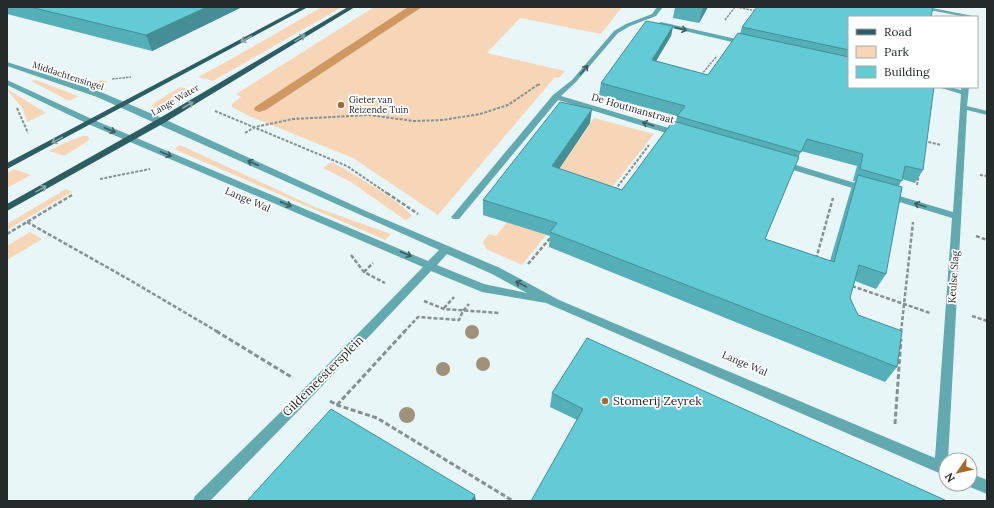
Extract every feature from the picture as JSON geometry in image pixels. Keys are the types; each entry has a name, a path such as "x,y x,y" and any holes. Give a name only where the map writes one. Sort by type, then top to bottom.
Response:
{"main road":[{"name":"Lange Water","path":"7,166 124,105 305,7"},
{"name":"Lange Water","path":"7,208 130,138 352,7"}],"street":[{"path":"456,217 556,97 574,81 616,32 628,25 654,15 660,7"},
{"path":"917,7 965,16"},
{"path":"643,20 752,45"},
{"name":"Middachtensingel","path":"7,64 124,105"},
{"path":"7,82 91,122"},
{"path":"950,88 965,90"},
{"name":"Keulse Slag","path":"945,452 950,320 965,90"},
{"name":"De Houtmanstraat","path":"556,97 684,135"},
{"name":"Lange Wal","path":"124,105 365,214 496,271 555,302 938,465"},
{"path":"964,107 987,113"},
{"name":"Lange Wal","path":"91,122 431,265 482,288 555,302"},
{"path":"774,162 957,216"},
{"name":"Gildemeestersplein","path":"200,501 446,250"}],"path":[{"path":"736,7 757,11"},
{"path":"700,77 729,39"},
{"path":"246,133 255,127 293,119 369,115 414,120 443,120 497,110 518,100 549,78 574,81"},
{"path":"15,103 28,132"},
{"path":"215,111 347,166 423,218"},
{"path":"613,193 662,128"},
{"path":"923,149 926,133"},
{"path":"917,139 961,150"},
{"path":"75,170 100,179 132,172 157,169"},
{"path":"888,423 895,426 903,303 920,172"},
{"path":"814,264 839,181"},
{"path":"27,222 244,348 337,405 377,418 513,501"},
{"path":"528,265 553,234"},
{"path":"351,254 364,272 405,293 444,309 507,314"},
{"path":"847,284 950,320"},
{"path":"337,405 418,317 459,320 463,311 482,288"}],"green space":[{"path":"322,7 342,7 213,81 198,77 233,58"},
{"path":"374,7 408,7 255,107 266,110 422,7 622,7 601,34 520,18 487,53 565,71 559,78 555,77 438,215 353,158 249,116 232,107 232,104 241,97 236,94"},
{"path":"57,78 80,80 109,81 96,88"},
{"path":"36,80 79,96 69,101 31,81"},
{"path":"180,87 195,91 163,107 157,109 152,107 154,103"},
{"path":"9,90 46,113 27,122 23,109 8,91"},
{"path":"594,118 654,134 613,186 588,183 522,265 486,249 483,242 489,234 496,236 507,222 520,226"},
{"path":"83,136 88,136 88,141 64,156 49,151 64,143"},
{"path":"180,145 315,207 391,234 385,240 174,149"},
{"path":"331,162 361,179 399,204 412,216 405,220 351,182 323,168"},
{"path":"14,169 31,175 7,188 7,173"},
{"path":"66,189 72,192 7,230 7,224"},
{"path":"30,232 42,239 7,260 7,246"}],"shaded area":[{"path":"408,7 422,7 266,110 259,112 254,110 255,107"}],"building":[{"path":"30,7 207,7 146,35"},
{"path":"757,7 933,7 931,16 848,16 848,50 742,27"},
{"path":"646,21 673,26 652,60 708,75 738,33 848,57 848,88 934,88 923,170 905,166 902,181 860,169 863,154 807,139 801,152 677,116 685,106 601,83"},
{"path":"560,102 592,109 552,166 622,190 673,121 799,157 765,239 834,262 858,175 902,187 886,274 859,265 850,298 858,315 902,331 897,367 550,232 557,223 483,200"},
{"path":"587,338 947,501 531,501 583,409 552,393"},
{"path":"331,409 475,495 471,501 247,501"}],"place":[{"name":"Gieter van Reizende Tuin","path":"341,105"},
{"name":"Stomerij Zeyrek","path":"605,401"}]}
